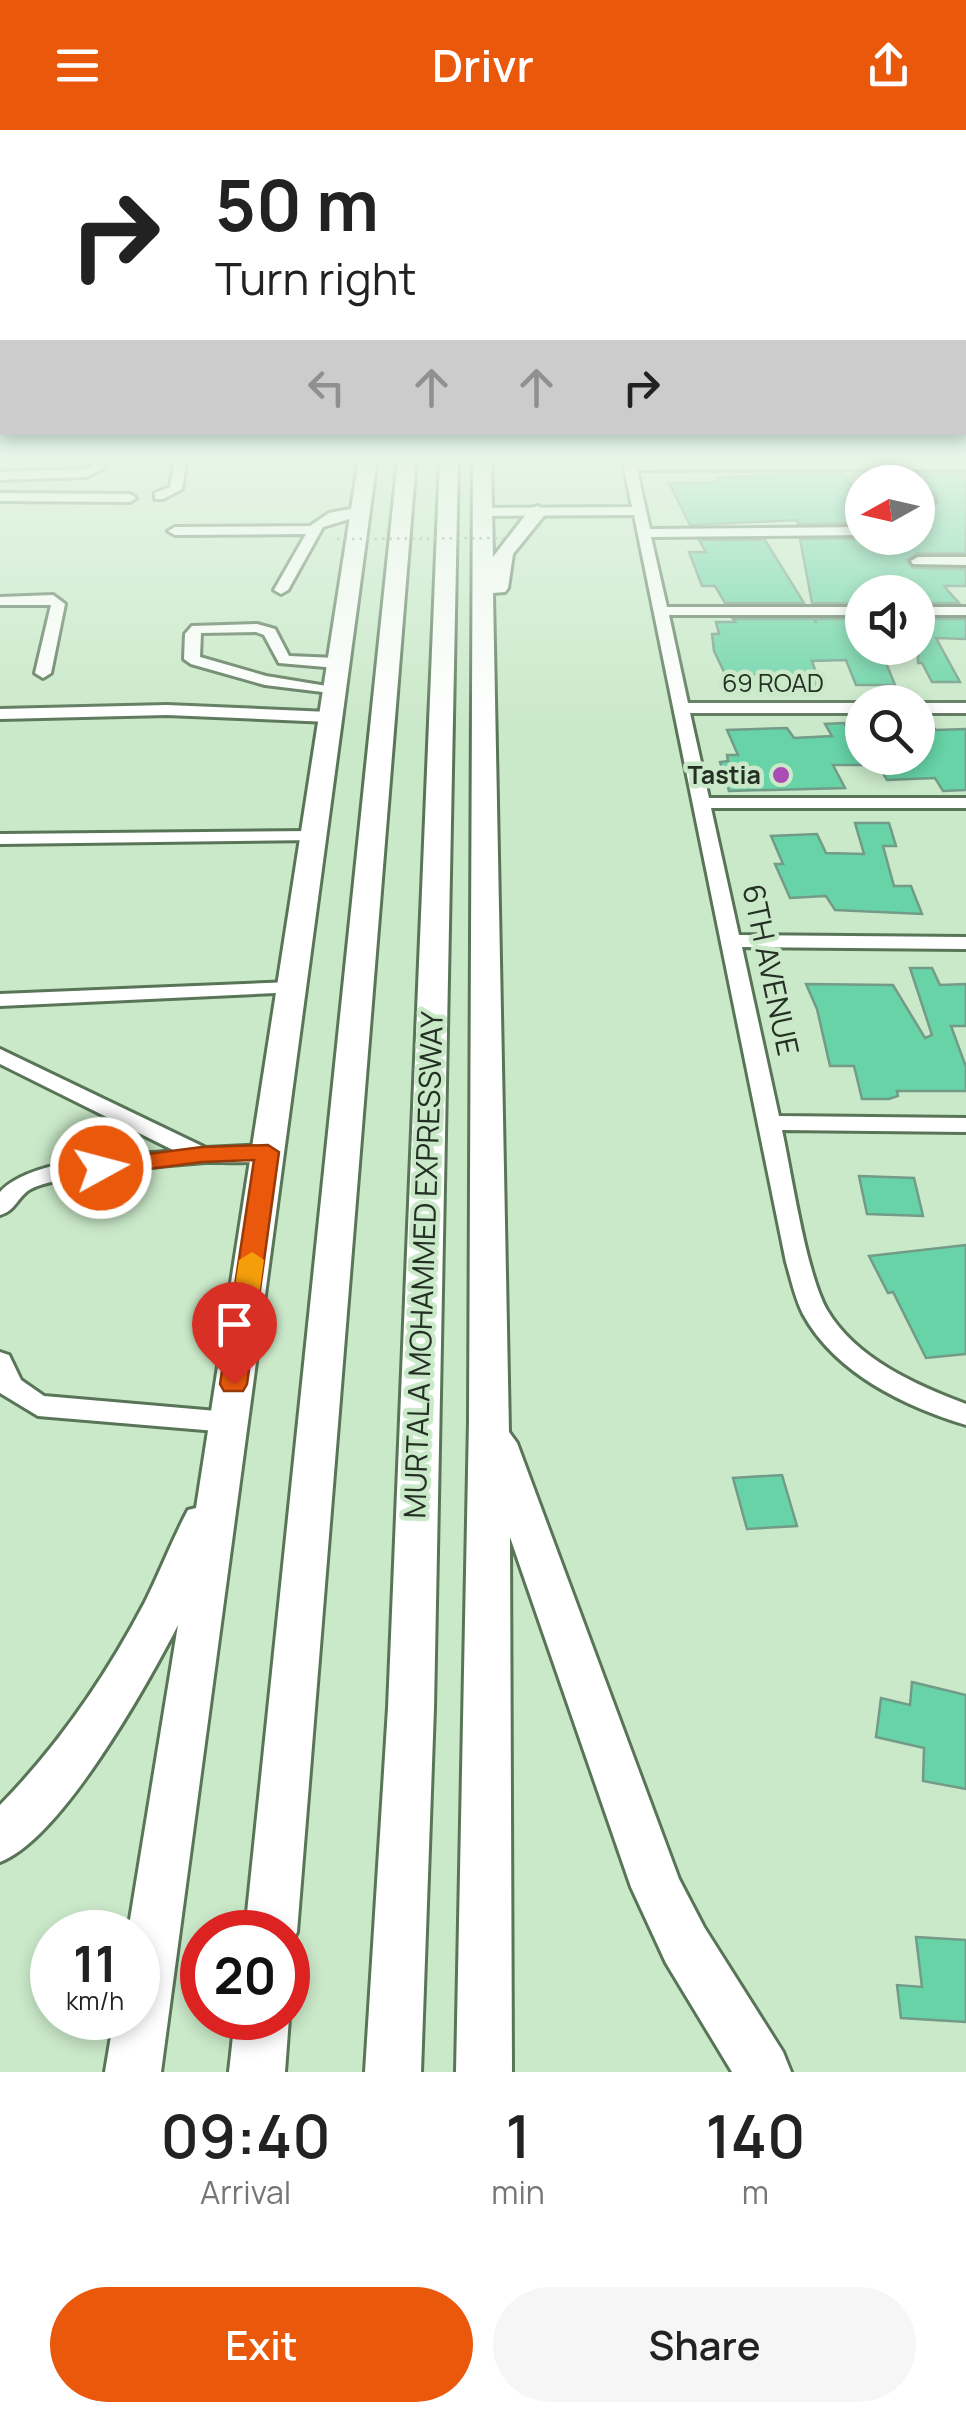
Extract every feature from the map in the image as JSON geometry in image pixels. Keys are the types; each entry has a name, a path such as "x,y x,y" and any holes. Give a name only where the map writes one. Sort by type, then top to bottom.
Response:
{"highway":[{"path":"133,2072 355,549"},
{"path":"273,1910 399,549"},
{"name":"MURTALA MOHAMMED EXPRESSWAY","path":"393,2072 412,1708 446,549"},
{"name":"MURTALA MOHAMMED EXPRESSWAY","path":"484,2072 489,1421 483,649 488,549"},
{"path":"483,649 495,628 498,564 507,549"},
{"path":"489,1421 658,1887 685,1946 763,2072"},
{"path":"0,1839 44,1796 138,1664 170,1603 222,1476"},
{"path":"257,2072 260,2040"}],"street":[{"path":"282,590 305,549"},
{"name":"6TH AVENUE","path":"646,549 704,803 799,1262 815,1312 856,1360 889,1382 966,1414"},
{"path":"918,561 966,562"},
{"path":"0,601 53,599 58,604 43,672"},
{"path":"660,612 845,611"},
{"path":"935,611 966,611"},
{"path":"257,628 270,632 284,660 333,690 265,680 196,661 192,658 192,634 197,629 257,628"},
{"path":"0,714 167,710 333,690"},
{"name":"69 ROAD","path":"683,708 845,708"},
{"path":"935,708 966,708"},
{"path":"704,803 966,803"},
{"path":"0,838 312,836"},
{"path":"733,942 966,943"},
{"path":"0,1000 291,988"},
{"path":"0,1056 202,1155"},
{"path":"772,1123 966,1124"},
{"path":"0,1207 20,1185 41,1178 202,1155 268,1152"},
{"path":"0,1362 10,1386 38,1406 228,1422"}],"building":[{"path":"704,549 770,549 804,603 725,603 715,586 702,586 689,552 706,552"},
{"path":"802,549 845,549 845,555 915,555 907,560 913,568 966,569 966,586 944,586 959,603 935,603 935,575 845,575 845,603 812,603"},
{"path":"935,549 966,549 966,553 935,553"},
{"path":"733,619 814,619 816,623 815,619 845,619 845,660 812,661 820,685 788,683 785,673 726,676 714,651 712,634 719,634 716,622 735,622"},
{"path":"935,619 966,619 966,639 936,638 960,682 932,682 923,665 935,665"},
{"path":"848,665 887,665 895,685 856,685"},
{"path":"825,724 845,725 845,765 833,765 845,788 729,791 720,762 728,761 727,755 738,755 727,730 787,728 794,738 832,736"},
{"path":"935,729 966,729 966,790 943,791 935,778 887,780 884,775 935,775"},
{"path":"855,823 889,823 896,846 883,846 894,886 911,886 922,914 835,910 826,896 790,898 775,864 783,864 771,836 817,834 826,853 864,854"},
{"path":"910,968 932,968 940,985 966,984 966,1026 951,1026 966,1067 966,1091 897,1091 898,1096 889,1099 862,1099 854,1066 830,1066 817,1009 806,984 893,985 925,1038 932,1035"},
{"path":"859,1176 914,1178 923,1216 867,1214"},
{"path":"966,1245 966,1354 926,1358 893,1292 888,1293 869,1256"},
{"path":"782,1475 797,1526 747,1529 733,1478"},
{"path":"912,1682 966,1695 966,1789 923,1781 924,1748 876,1737 881,1698 910,1705"},
{"path":"916,1937 966,1940 966,2022 901,2018 897,1985 922,1987"}],"slow traffic":[{"path":"240,1340 252,1260"}],"place":[{"name":"Tastia","path":"781,775"}],"route":[{"path":"101,1168 202,1155 268,1152 234,1384"}]}
